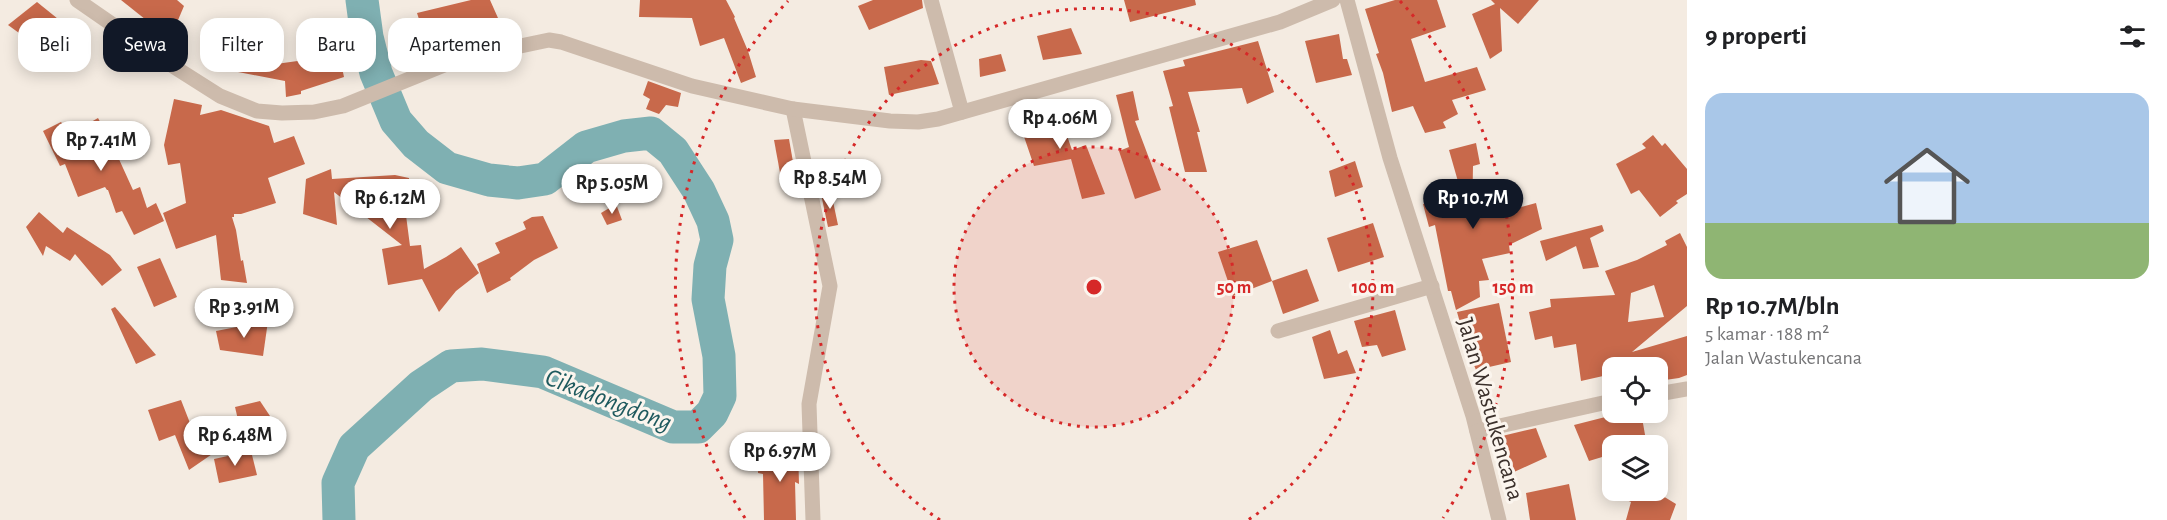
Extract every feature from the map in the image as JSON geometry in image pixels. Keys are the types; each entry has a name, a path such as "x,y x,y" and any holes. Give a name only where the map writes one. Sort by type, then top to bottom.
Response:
{"street":[{"path":"77,0 220,96 257,111 314,112 343,106 421,73 464,58 549,40 702,89 793,109 857,119 899,122 938,119 1280,22 1334,0"},
{"path":"931,0 962,112"},
{"name":"Jalan Wastukencana","path":"1347,0 1390,158 1477,431 1499,520"},
{"path":"793,109 830,286 809,404 813,520"},
{"path":"1278,331 1432,285"},
{"path":"1668,392 1687,389"},
{"path":"1477,431 1602,404"}],"building":[{"path":"121,0 177,0 184,6 179,18 144,18"},
{"path":"471,0 490,0 498,18 419,18 417,13"},
{"path":"640,0 726,0 735,17 756,77 741,83 724,38 700,46 692,18 639,17"},
{"path":"873,0 922,0 923,8 869,30 858,6"},
{"path":"1124,0 1195,0 1196,5 1130,22"},
{"path":"1395,0 1437,0 1446,27 1411,39 1425,82 1477,67 1486,90 1452,100 1458,114 1443,122 1446,128 1425,133 1413,106 1392,112 1376,54 1379,53 1365,9"},
{"path":"1491,0 1539,0 1518,24 1500,8 1502,51 1490,59 1472,14 1495,4"},
{"path":"37,2 57,18 18,18 18,32 8,25"},
{"path":"1071,28 1082,54 1043,60 1037,36"},
{"path":"1339,34 1343,59 1347,59 1352,75 1316,83 1305,41"},
{"path":"1258,41 1274,92 1247,104 1242,88 1188,92 1200,132 1197,132 1207,172 1185,172 1169,107 1173,106 1163,71 1185,66 1183,60"},
{"path":"1001,54 1006,71 980,77 979,59"},
{"path":"921,60 931,61 939,84 889,95 884,67"},
{"path":"296,61 296,72 343,72 344,77 301,91 301,94 286,97 285,81 238,72 284,72 284,63"},
{"path":"648,81 681,93 678,107 666,105 659,114 646,109 650,99 643,95"},
{"path":"1133,91 1139,120 1135,121 1161,190 1135,199 1119,151 1129,147 1116,95"},
{"path":"174,99 202,105 200,115 221,110 269,126 274,143 294,136 305,164 268,178 276,203 234,214 232,217 247,283 221,280 216,235 176,249 163,213 186,203 180,163 168,165 164,145"},
{"path":"1058,110 1072,150 1086,145 1105,194 1082,199 1071,159 1034,166 1018,119"},
{"path":"98,118 133,190 140,187 147,208 156,203 164,221 134,235 122,211 116,213 105,187 78,197 65,164 60,166 43,131 61,122 70,134"},
{"path":"1653,135 1662,146 1665,143 1687,169 1687,194 1676,201 1678,203 1660,217 1639,190 1631,194 1616,164 1646,148 1642,144"},
{"path":"789,139 797,185 783,189 774,140"},
{"path":"1476,143 1480,164 1473,166 1472,220 1536,203 1542,229 1509,245 1510,253 1482,259 1489,280 1479,281 1480,297 1456,310 1451,291 1448,291 1435,225 1429,227 1423,204 1435,200 1433,188 1459,185 1449,150"},
{"path":"1355,161 1363,187 1335,197 1329,171"},
{"path":"331,169 332,179 395,175 409,178 410,202 404,200 410,246 421,245 424,269 461,247 479,273 456,291 439,312 422,279 388,285 382,249 402,245 334,192 337,225 303,214 306,179"},
{"path":"831,192 838,225 828,227 821,194"},
{"path":"616,204 622,220 607,225 601,213"},
{"path":"39,212 63,233 67,227 110,255 122,270 102,286 75,254 70,261 46,246 43,256 26,227"},
{"path":"543,216 558,248 534,260 510,278 511,280 487,293 477,264 500,253 495,243 526,229 523,222 532,217"},
{"path":"1373,223 1384,257 1338,272 1327,238"},
{"path":"1602,225 1604,231 1590,238 1599,267 1583,269 1576,246 1546,261 1540,241"},
{"path":"1680,233 1687,247 1687,306 1632,352 1687,336 1687,375 1668,380 1668,357 1602,357 1602,376 1581,381 1576,344 1554,348 1552,336 1535,340 1529,312 1551,307 1550,299 1615,295 1605,271 1637,260 1667,245 1665,241","holes":["1654,285 1664,317 1628,322 1631,293"]},
{"path":"1257,240 1272,281 1233,296 1218,252"},
{"path":"160,258 177,297 154,307 137,267"},
{"path":"1307,269 1319,301 1283,314 1272,281"},
{"path":"1499,303 1511,362 1476,370 1457,312"},
{"path":"115,307 156,355 136,364 111,309"},
{"path":"1395,310 1406,350 1382,357 1377,345 1362,347 1354,321"},
{"path":"268,321 263,356 220,350 216,331"},
{"path":"1330,330 1338,354 1347,350 1356,373 1324,379 1312,337"},
{"path":"181,400 197,441 216,434 218,450 189,470 175,435 159,441 148,410"},
{"path":"260,401 270,416 239,424 235,407"},
{"path":"1602,418 1602,423 1643,423 1645,435 1602,435 1602,457 1589,461 1574,425"},
{"path":"1536,428 1547,457 1514,472 1502,436"},
{"path":"798,448 799,484 795,482 796,520 764,520 763,474 758,473 759,455 781,449"},
{"path":"251,451 257,475 219,483 214,459"},
{"path":"1569,484 1576,520 1530,520 1526,493"},
{"path":"1668,499 1676,504 1670,520 1626,520 1631,502 1629,501 1668,501"}],"waterway":[{"name":"Cikadongdong","path":"339,520 338,483 354,447 421,386 451,366 482,364 543,372 673,427 698,427 712,413 720,396 719,356 708,299 710,266 717,240 713,221 699,191 673,151 651,133 624,136 586,147 545,179 518,183 489,180 447,168 416,144 396,121 376,73 367,37 362,0"}]}
